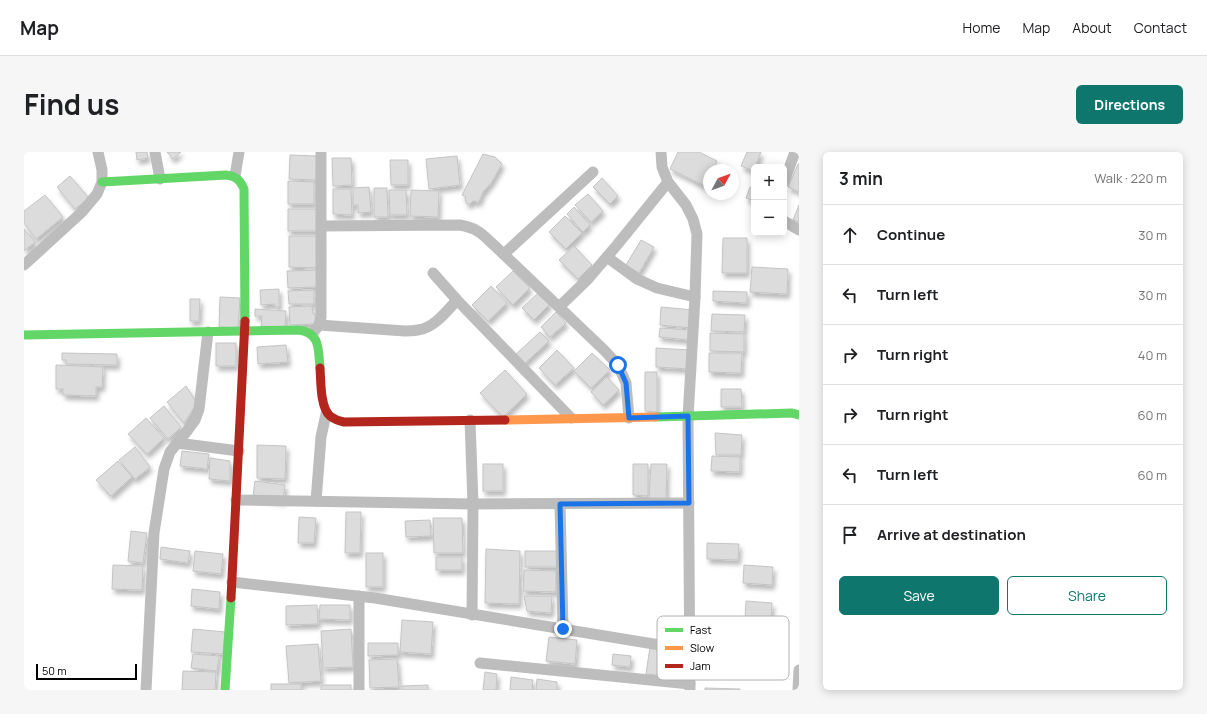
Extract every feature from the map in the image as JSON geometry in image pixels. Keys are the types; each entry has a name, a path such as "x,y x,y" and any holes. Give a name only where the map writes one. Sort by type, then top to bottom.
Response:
{"street":[{"path":"24,265 82,212 97,194 102,182 102,170 98,152"},
{"path":"155,152 160,179"},
{"path":"235,176 239,152"},
{"path":"312,334 319,325 321,317 321,152"},
{"path":"660,153 662,167 668,182 686,205 693,219 697,234 688,416 690,616"},
{"path":"787,174 795,153"},
{"path":"504,254 593,172"},
{"path":"102,182 226,175 235,176 241,181 244,189 245,331 225,690"},
{"path":"559,307 588,279 668,182"},
{"path":"787,224 799,230"},
{"path":"321,226 460,225 472,227 504,254 618,365 626,383 629,418"},
{"path":"607,257 637,279 657,288 695,297"},
{"path":"433,273 570,418"},
{"path":"319,325 405,331 418,330 429,327 457,300"},
{"path":"24,336 299,330 312,334 317,341 323,405 326,414 321,438 316,502"},
{"path":"146,690 154,533 164,469 170,452 195,420 199,409 208,332"},
{"path":"326,414 335,420 344,422 629,418 792,413 799,415"},
{"path":"470,420 473,504 472,615"},
{"path":"177,443 239,451"},
{"path":"236,500 473,504 689,503"},
{"path":"560,504 563,629"},
{"path":"232,582 359,596 657,645"},
{"path":"358,690 359,596"},
{"path":"480,663 690,687"},
{"path":"798,690 799,670"}],"building":[{"path":"136,152 147,152 148,158 137,160"},
{"path":"167,152 181,152 173,159"},
{"path":"678,152 699,152 717,161 715,164 703,164 703,185 670,169"},
{"path":"747,152 761,152 756,164 751,164 751,170 741,166"},
{"path":"483,154 495,157 502,164 491,183 483,192 479,202 473,201 470,204 467,204 465,200 466,197 462,195"},
{"path":"290,155 317,156 316,180 289,179"},
{"path":"457,156 460,185 429,189 426,159"},
{"path":"332,158 351,158 352,185 333,186"},
{"path":"390,160 408,160 408,185 391,185"},
{"path":"799,164 799,192 788,187"},
{"path":"70,176 89,198 75,209 57,187"},
{"path":"602,178 618,196 610,204 593,187"},
{"path":"288,181 314,182 314,204 288,204"},
{"path":"369,187 371,212 358,213 358,205 353,205 353,188"},
{"path":"750,187 751,200 746,198"},
{"path":"374,188 387,188 388,217 374,217"},
{"path":"333,189 351,189 352,215 333,214"},
{"path":"389,190 406,190 407,215 390,215"},
{"path":"411,190 439,191 438,217 410,216"},
{"path":"588,194 603,211 591,222 575,205"},
{"path":"45,195 63,217 36,239 24,223 24,211"},
{"path":"799,205 799,222 793,220"},
{"path":"574,207 590,225 583,232 567,214"},
{"path":"288,209 318,209 319,231 288,231"},
{"path":"565,216 582,233 566,249 549,232"},
{"path":"24,229 35,242 24,251"},
{"path":"289,236 320,236 320,268 289,267"},
{"path":"723,238 747,238 747,273 722,273"},
{"path":"641,240 654,247 639,273 626,265"},
{"path":"574,246 592,265 578,279 559,260"},
{"path":"752,267 788,269 787,294 750,292"},
{"path":"319,270 319,287 288,288 287,271"},
{"path":"513,271 530,288 513,305 496,287"},
{"path":"491,286 507,303 488,321 472,305"},
{"path":"279,289 279,307 275,307 275,304 261,305 260,290"},
{"path":"314,290 314,304 289,304 288,291"},
{"path":"713,291 747,292 747,303 713,301"},
{"path":"538,293 550,304 534,320 522,308"},
{"path":"220,297 240,298 238,328 219,327"},
{"path":"190,299 200,299 199,321 190,321"},
{"path":"312,306 316,324 290,325 289,307"},
{"path":"661,307 693,310 691,328 660,325"},
{"path":"255,309 286,311 285,327 261,326 262,316 255,316"},
{"path":"556,312 566,323 550,337 541,327"},
{"path":"712,314 745,315 744,332 711,331"},
{"path":"660,328 690,330 689,340 659,337"},
{"path":"540,332 549,341 524,364 515,355"},
{"path":"710,333 744,334 744,352 710,351"},
{"path":"216,343 236,343 236,366 216,366"},
{"path":"286,345 288,362 258,364 257,347"},
{"path":"656,348 691,350 690,369 656,367"},
{"path":"557,350 574,368 555,385 539,368"},
{"path":"62,353 117,354 117,365 66,364 66,360 62,360"},
{"path":"592,353 610,370 591,388 574,371"},
{"path":"709,353 742,353 741,373 709,372"},
{"path":"56,365 103,367 102,387 96,387 96,396 63,395 63,389 56,389"},
{"path":"505,370 527,394 503,417 480,393"},
{"path":"645,372 657,372 657,412 645,411"},
{"path":"607,377 619,390 603,405 591,392"},
{"path":"186,386 197,403 184,423 167,402"},
{"path":"721,389 741,389 742,407 721,407"},
{"path":"164,406 181,427 168,439 150,418"},
{"path":"146,418 164,438 147,454 128,434"},
{"path":"715,433 742,435 741,455 716,455"},
{"path":"257,445 286,446 285,479 257,478"},
{"path":"135,447 150,467 135,479 119,460"},
{"path":"182,451 209,454 207,469 180,466"},
{"path":"712,456 740,457 740,472 711,471"},
{"path":"210,458 230,461 230,481 209,479"},
{"path":"118,461 132,477 111,496 96,480"},
{"path":"483,464 503,464 503,491 483,491"},
{"path":"633,464 648,464 648,496 633,495"},
{"path":"651,464 667,464 666,499 649,498"},
{"path":"255,481 285,485 283,501 253,497"},
{"path":"346,512 361,512 360,553 345,553"},
{"path":"299,517 316,518 314,543 298,543"},
{"path":"433,518 462,518 463,553 434,553"},
{"path":"430,520 431,536 406,537 405,521"},
{"path":"131,531 147,533 143,563 128,561"},
{"path":"707,543 739,544 738,560 707,559"},
{"path":"161,547 190,551 188,563 160,559"},
{"path":"486,549 520,551 519,604 485,603"},
{"path":"195,551 223,554 221,574 193,571"},
{"path":"525,551 557,551 557,567 525,567"},
{"path":"366,553 383,553 383,587 366,587"},
{"path":"436,557 462,557 462,570 436,570"},
{"path":"113,565 143,566 142,590 112,589"},
{"path":"744,565 773,567 772,585 743,583"},
{"path":"524,570 556,571 556,592 523,591"},
{"path":"192,589 220,592 219,609 191,606"},
{"path":"524,596 552,596 551,613 527,611"},
{"path":"746,601 772,603 771,616 745,616"},
{"path":"317,605 318,624 286,625 286,606"},
{"path":"320,605 350,605 350,620 319,619"},
{"path":"402,620 433,622 431,654 400,652"},
{"path":"193,629 225,632 223,654 191,652"},
{"path":"351,629 353,667 323,668 321,631"},
{"path":"549,637 577,640 575,664 546,661"},
{"path":"368,643 398,643 398,655 368,656"},
{"path":"318,644 321,681 289,683 286,646"},
{"path":"650,647 657,648 657,677 655,677 655,675 646,674"},
{"path":"193,654 219,656 217,671 191,668"},
{"path":"613,654 631,656 630,667 612,665"},
{"path":"397,659 399,687 370,688 369,660"},
{"path":"183,671 216,672 215,690 182,690"},
{"path":"485,672 497,674 496,690 483,690"},
{"path":"511,677 533,680 532,690 510,690"},
{"path":"537,679 557,682 557,690 536,690"},
{"path":"271,684 301,684 301,690 271,690"},
{"path":"321,685 351,685 351,690 321,690"},
{"path":"428,685 428,690 402,690 402,686"},
{"path":"705,688 740,689 740,690 705,690"}],"traffic: fast":[{"path":"102,182 226,175 235,177 244,189 245,321"},
{"path":"24,335 299,330 306,332 315,339 317,343 320,368"},
{"path":"656,417 792,413 799,415"},
{"path":"225,690 231,598"}],"traffic: slow":[{"path":"505,420 656,417"}],"traffic: jam":[{"path":"231,598 245,321"},
{"path":"320,368 324,407 330,416 340,421 505,420"}],"route":[{"path":"563,629 560,504 689,503 688,416 629,418 626,383 618,365"}]}
